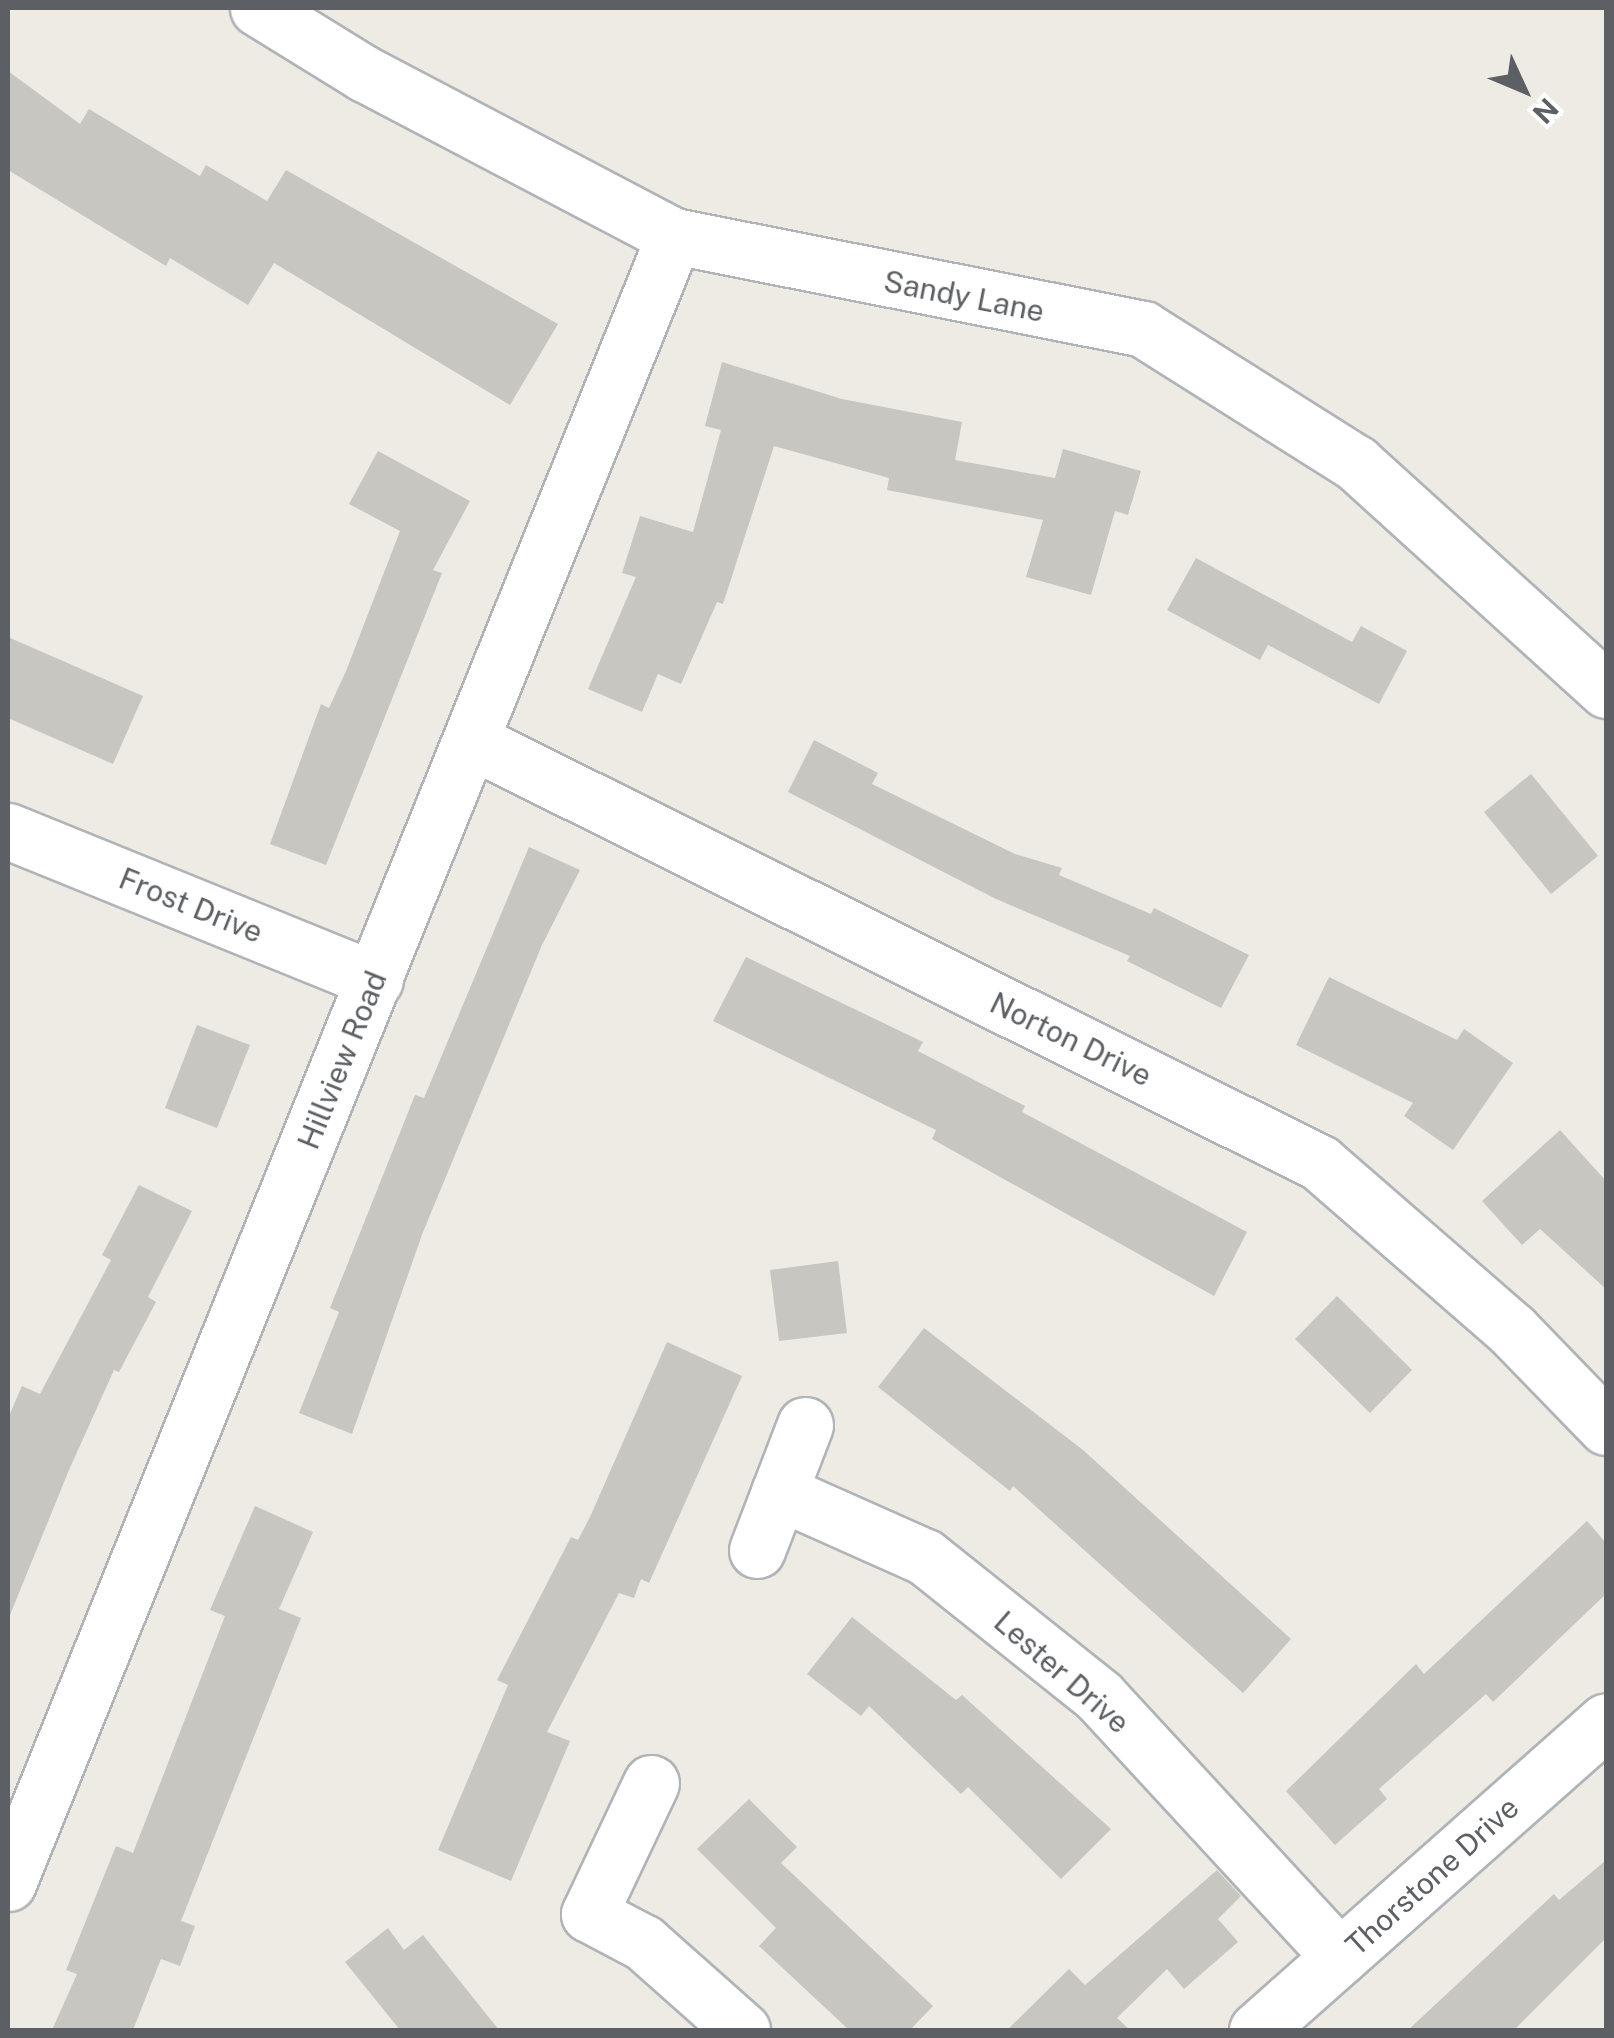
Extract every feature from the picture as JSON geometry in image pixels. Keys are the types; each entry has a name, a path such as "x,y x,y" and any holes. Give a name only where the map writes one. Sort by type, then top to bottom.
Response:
{"street":[{"name":"Sandy Lane","path":"258,8 413,100 674,236 1142,329 1356,463 1606,690"},
{"name":"Hillview Road","path":"8,1884 674,236"},
{"name":"Norton Drive","path":"472,741 1320,1162 1512,1330 1606,1427"},
{"name":"Frost Drive","path":"8,831 375,980"},
{"path":"757,1550 805,1425"},
{"name":"Lester Drive","path":"779,1492 924,1557 1099,1696 1340,1957"},
{"name":"Thorstone Drive","path":"1257,2030 1606,1721"},
{"path":"650,1783 590,1914 644,1943 742,2030"}],"building":[{"path":"8,71 80,124 89,109 200,176 206,165 267,201 286,170 558,324 510,405 274,263 248,305 170,258 166,266 8,170"},
{"path":"722,362 842,399 962,422 955,460 1055,478 1063,449 1141,471 1128,515 1115,511 1091,595 1026,577 1043,520 887,490 889,478 774,446 723,604 717,602 681,684 658,674 642,712 588,689 636,577 622,573 640,516 693,532 721,430 705,426"},
{"path":"378,451 470,501 433,570 442,573 326,865 270,844 321,704 329,708 346,671 400,531 349,504"},
{"path":"1196,558 1352,642 1361,626 1407,651 1379,704 1268,645 1260,660 1167,610"},
{"path":"8,637 143,696 113,764 8,718"},
{"path":"814,740 878,773 872,784 1015,854 1062,868 1059,875 1151,914 1154,908 1249,955 1221,1008 1127,961 1130,956 996,899 788,792"},
{"path":"1531,774 1598,856 1551,894 1484,812"},
{"path":"529,847 580,870 542,945 423,1232 352,1434 299,1413 339,1312 330,1308 415,1095 424,1098"},
{"path":"746,957 923,1042 918,1051 1025,1106 1022,1112 1247,1232 1214,1296 932,1139 936,1130 713,1021"},
{"path":"1329,977 1457,1040 1464,1029 1513,1063 1453,1150 1404,1116 1413,1103 1296,1045"},
{"path":"197,1025 250,1045 217,1128 165,1108"},
{"path":"1560,1130 1606,1181 1606,1289 1540,1229 1522,1245 1482,1201"},
{"path":"139,1185 192,1211 148,1297 156,1302 119,1372 114,1370 69,1470 8,1620 8,1418 22,1386 40,1394 111,1260 102,1255"},
{"path":"838,1261 847,1333 779,1341 770,1270"},
{"path":"1337,1296 1412,1370 1370,1413 1295,1339"},
{"path":"924,1328 1083,1450 1291,1639 1243,1693 1013,1486 1010,1491 878,1387"},
{"path":"667,1342 742,1376 649,1583 641,1579 634,1598 619,1593 547,1732 570,1741 511,1881 438,1850 508,1685 497,1680 571,1537 578,1540 590,1517"},
{"path":"255,1506 313,1532 279,1609 301,1618 181,1921 195,1926 180,1966 161,1959 133,2030 52,2030 77,1974 66,1970 116,1846 133,1853 225,1616 210,1610"},
{"path":"1587,1521 1606,1543 1606,1594 1493,1702 1486,1694 1379,1789 1387,1799 1335,1845 1286,1791 1416,1664 1424,1674"},
{"path":"852,1617 956,1700 962,1695 1111,1829 1061,1879 968,1787 961,1794 869,1706 861,1716 807,1674"},
{"path":"749,1799 797,1847 781,1863 933,2006 910,2030 849,2030 759,1946 776,1928 697,1849"},
{"path":"1606,1860 1606,1938 1514,2030 1408,2030 1554,1894 1559,1900"},
{"path":"1217,1870 1241,1896 1218,1919 1238,1942 1184,1989 1167,1969 1117,2018 1130,2030 1007,2030 1069,1969 1085,1985"},
{"path":"388,1928 404,1950 423,1935 499,2030 400,2030 345,1962"}]}
